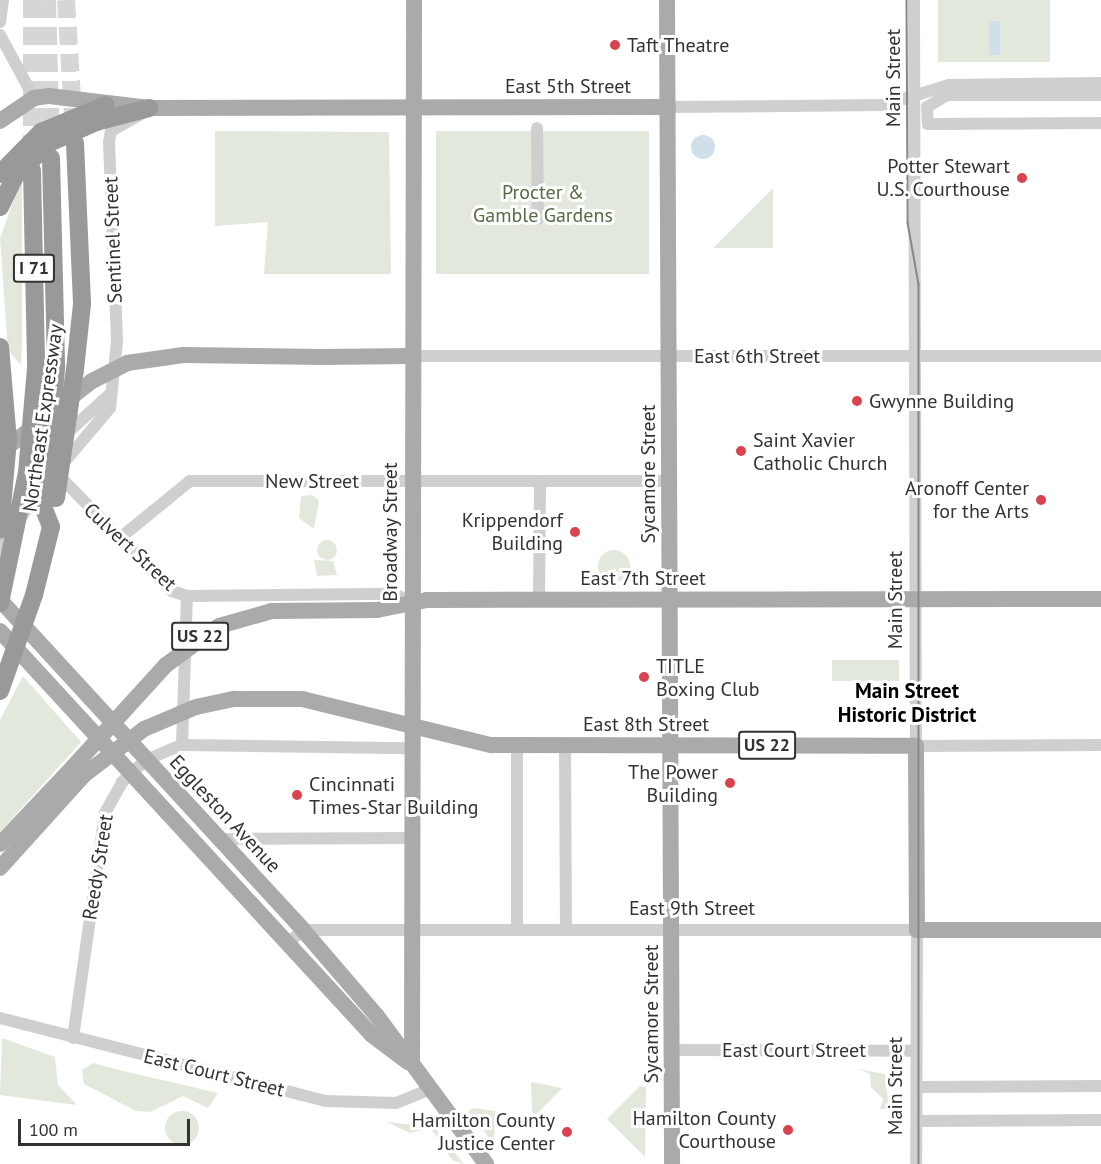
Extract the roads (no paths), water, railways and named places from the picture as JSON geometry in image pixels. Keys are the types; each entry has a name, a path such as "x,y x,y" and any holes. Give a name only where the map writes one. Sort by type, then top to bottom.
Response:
{"highway":[{"path":"0,174 41,132 106,105"},
{"path":"0,207 23,166 49,143 96,122 149,108"},
{"name":"Northeast Expressway","path":"0,691 26,621 51,527 75,370 82,304 75,143"},
{"path":"51,158 56,369 44,509 51,527"},
{"name":"Northeast Expressway","path":"0,601 27,473 36,367 32,170"},
{"path":"0,347 8,440 0,530"}],"main road":[{"name":"Broadway Street","path":"412,1063 409,748 414,0"},
{"name":"Sycamore Street","path":"667,0 672,1164"},
{"name":"East 5th Street","path":"34,98 93,98 106,105 149,108 668,106"},
{"path":"0,121 34,98"},
{"path":"0,453 92,381 127,363 183,356 413,356"},
{"name":"East 7th Street","path":"411,602 539,599 1101,599"},
{"name":"Eggleston Avenue","path":"0,601 303,930 412,1063 428,1090 486,1164"},
{"name":"US 22","path":"0,868 166,665 219,626 272,611 377,610 411,602"},
{"name":"Eggleston Avenue","path":"0,631 372,1035 412,1063"},
{"name":"US 22","path":"0,844 79,771 144,729 196,707 235,699 302,699 410,725"},
{"name":"East 8th Street","path":"410,725 476,743 517,746 916,746"},
{"name":"Main Street","path":"916,746 917,930"},
{"name":"East 9th Street","path":"917,930 1101,930"}],"street":[{"path":"0,22 3,0"},
{"name":"Main Street","path":"914,0 916,746"},
{"path":"0,35 34,98"},
{"name":"East 5th Street","path":"668,106 870,106 950,85 1101,83"},
{"path":"1101,94 947,95 927,107 928,124 1101,123"},
{"name":"Sentinel Street","path":"0,550 53,473 102,423 110,394 117,341 109,142 111,131 135,122 149,108"},
{"path":"537,128 538,219"},
{"name":"East 6th Street","path":"413,356 1101,356"},
{"path":"0,516 42,460 110,394"},
{"name":"Culvert Street","path":"0,411 53,473 172,591 187,596 182,745"},
{"name":"New Street","path":"120,538 190,481 669,481"},
{"path":"539,599 540,481"},
{"name":"East 7th Street","path":"187,596 394,594 411,602"},
{"name":"Reedy Street","path":"73,1038 105,813 130,774 146,760 182,745 409,748"},
{"path":"565,745 566,928"},
{"name":"East 8th Street","path":"916,746 1101,745"},
{"path":"517,746 517,928"},
{"path":"221,839 411,838"},
{"name":"East 9th Street","path":"303,930 566,928 917,930"},
{"path":"288,943 303,930"},
{"name":"Main Street","path":"916,1164 917,930"},
{"name":"East Court Street","path":"0,1018 326,1101 396,1103 428,1090"},
{"name":"East Court Street","path":"672,1050 916,1050"},
{"path":"917,1087 1101,1086"},
{"path":"916,1121 1101,1120"}],"tunnel":[{"path":"32,0 32,151"},
{"path":"47,0 51,141"},
{"path":"66,0 73,114"}],"tram line":[{"path":"907,0 908,223 919,284 919,1164"}],"place":[{"name":"Taft Theatre","path":"615,45"},
{"name":"Potter Stewart U.S. Courthouse","path":"1022,178"},
{"name":"Gwynne Building","path":"857,401"},
{"name":"Saint Xavier Catholic Church","path":"741,451"},
{"name":"Aronoff Center for the Arts","path":"1041,500"},
{"name":"Krippendorf Building","path":"575,532"},
{"name":"TITLE Boxing Club","path":"644,677"},
{"name":"The Power Building","path":"730,783"},
{"name":"Cincinnati Times-Star Building","path":"297,795"},
{"name":"Hamilton County Courthouse","path":"788,1130"},
{"name":"Hamilton County Justice Center","path":"567,1132"}],"district":[{"name":"Main Street Historic District","path":"907,703"}],"park label":[{"name":"Procter & Gamble Gardens","path":"543,204"}]}
